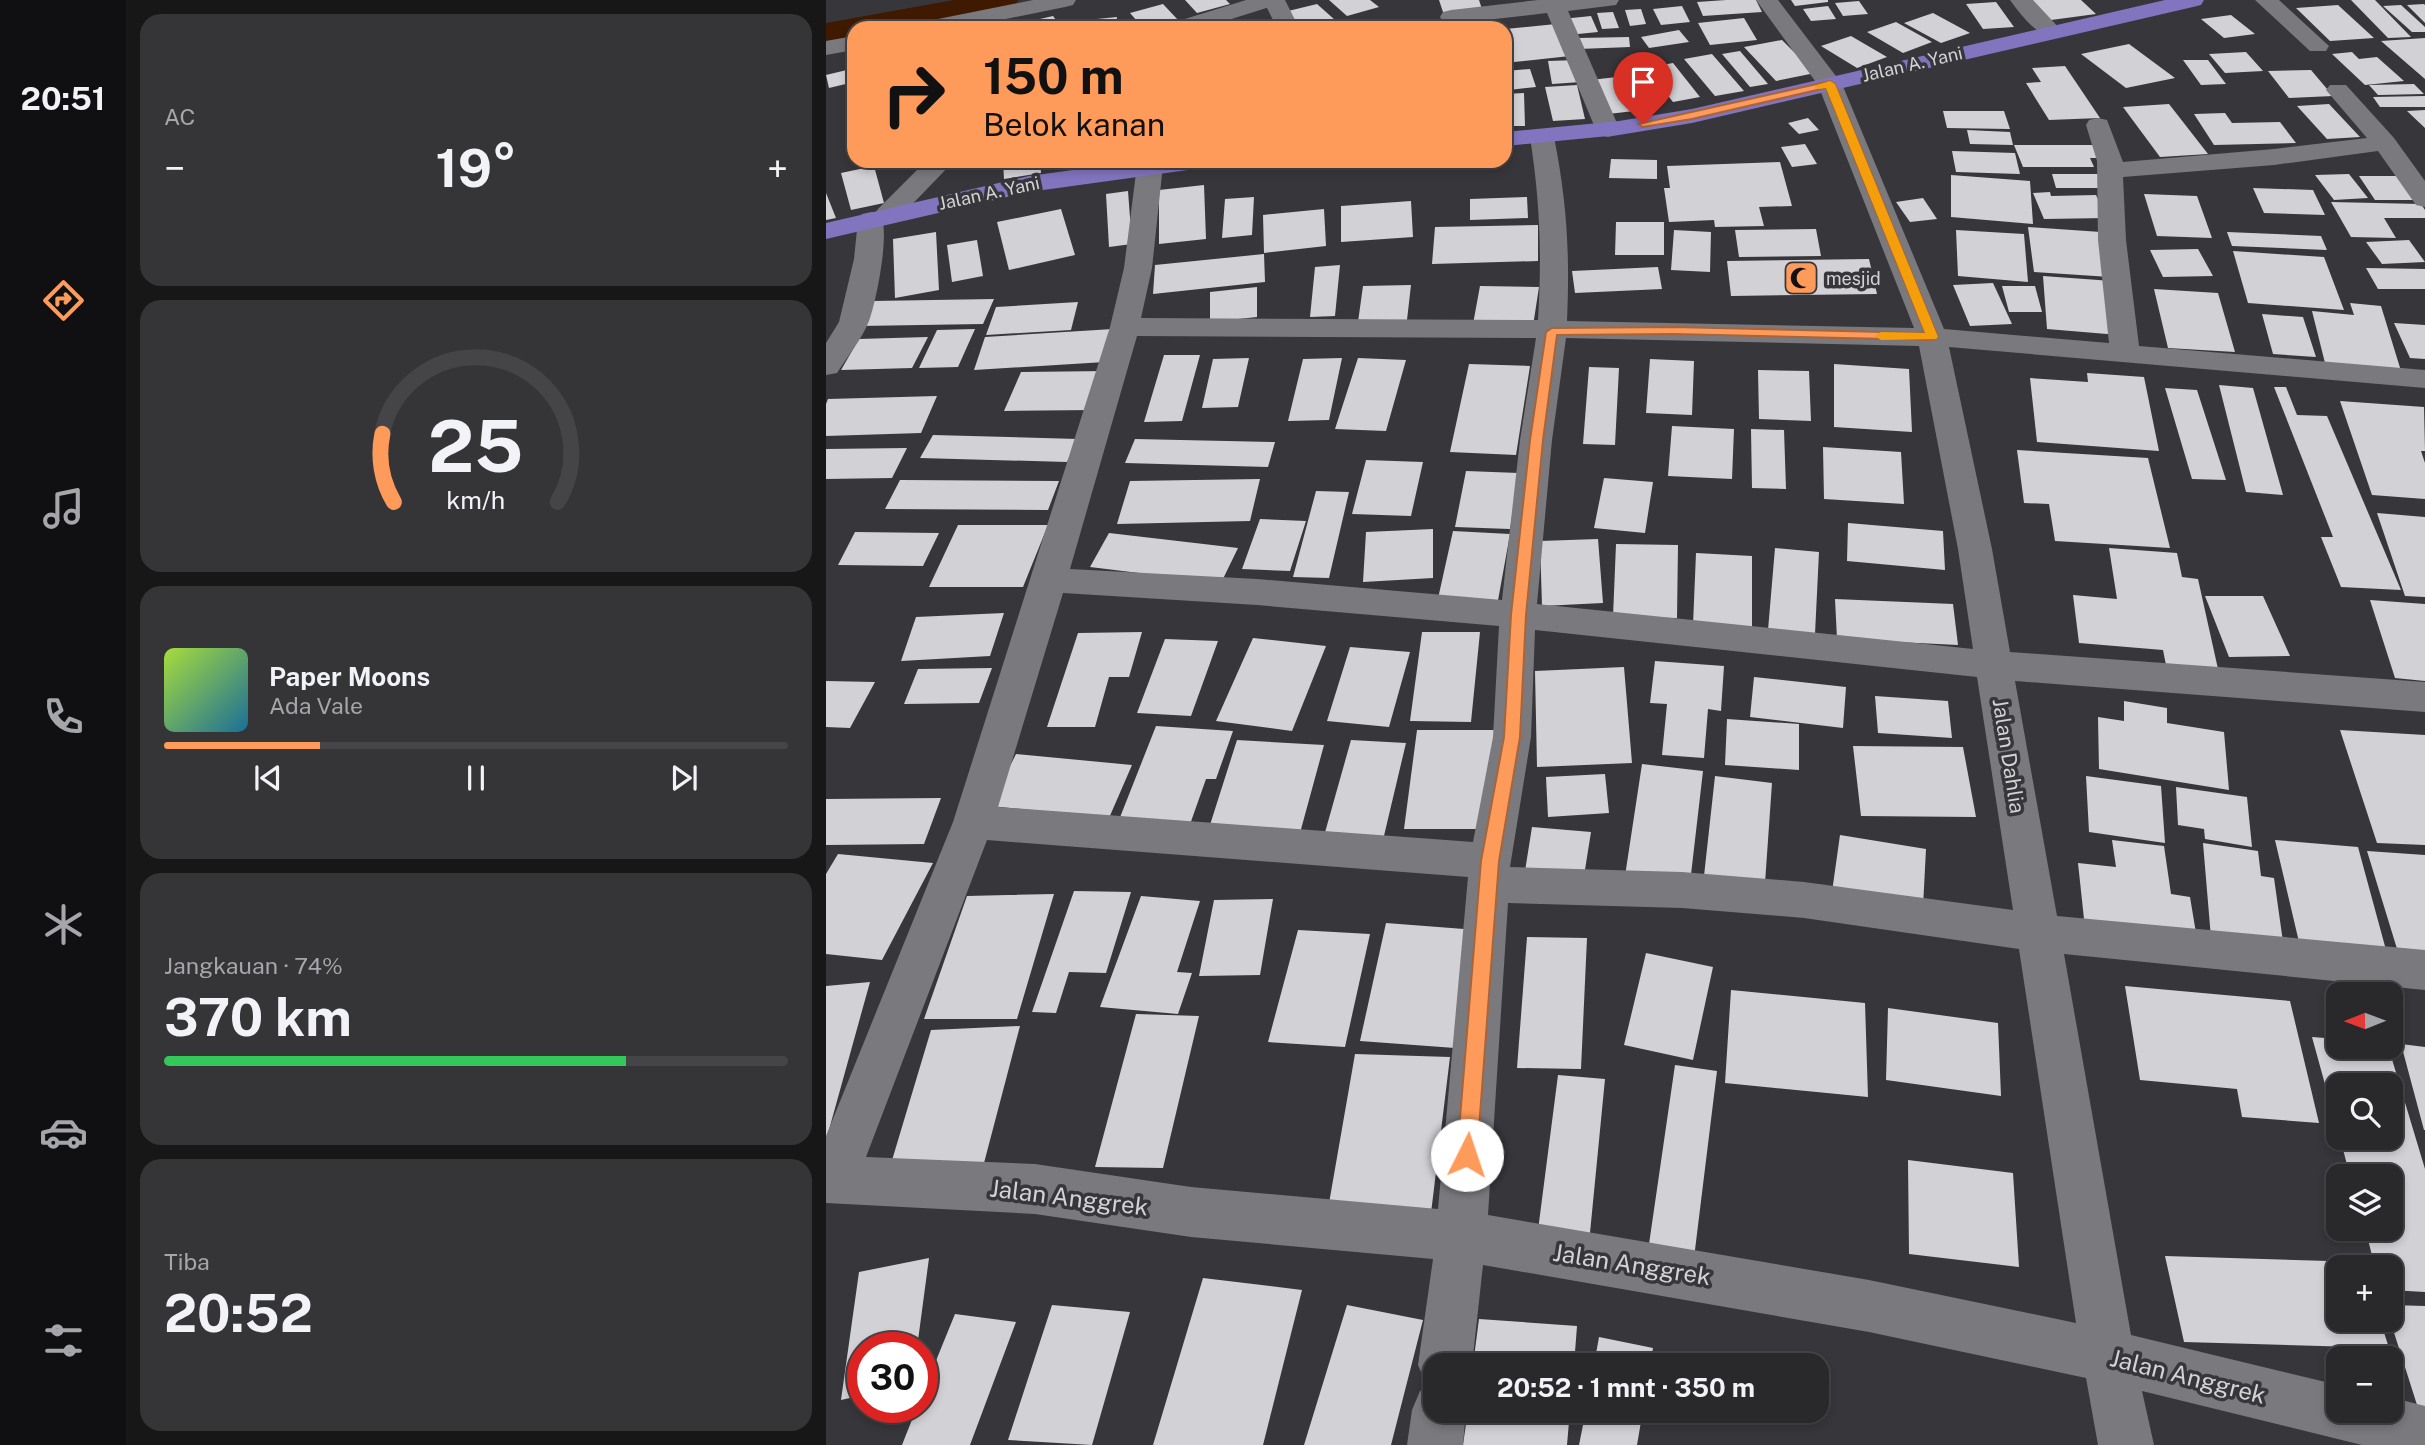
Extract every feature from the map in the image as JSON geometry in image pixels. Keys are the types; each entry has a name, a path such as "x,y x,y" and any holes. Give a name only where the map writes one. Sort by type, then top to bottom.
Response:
{"highway":[{"name":"Jalan A. Yani","path":"1512,139 1608,130 1692,116 2193,0"},
{"name":"Jalan A. Yani","path":"826,231 1029,184 1131,168"}],"street":[{"path":"962,21 1065,0"},
{"path":"1202,21 1268,0"},
{"path":"1274,0 1284,21"},
{"path":"1451,18 1552,4 1608,0"},
{"name":"Jalan Dahlia","path":"1767,0 1830,84 1932,337 1975,549 2108,1356 2126,1445"},
{"path":"2021,0 2051,31"},
{"path":"2266,0 2318,46"},
{"path":"1552,4 1608,130"},
{"path":"826,48 847,44"},
{"path":"2338,90 2385,143 2425,199"},
{"path":"2098,125 2110,161 2112,240 2125,354"},
{"path":"1446,1353 1461,1237 1489,872 1512,737 1518,615 1536,440 1552,332 1556,253 1552,193 1542,137"},
{"path":"2109,171 2274,157 2385,143"},
{"path":"826,366 854,322 879,218 933,168"},
{"path":"830,1179 973,822 1125,327 1138,268 1150,168"},
{"path":"1125,327 1552,332 1674,330 1932,337 2425,379"},
{"path":"1049,580 1257,592 1518,615 1994,665 2425,697"},
{"path":"973,822 1804,900 2039,933 2425,970"},
{"name":"Jalan Anggrek","path":"830,1179 1035,1189 1191,1212 1461,1237 1869,1306 2108,1356 2425,1433"},
{"path":"1435,1445 1438,1423"}],"building":[{"path":"1185,0 1226,0 1230,4 1197,13"},
{"path":"1329,0 1370,0 1379,7 1347,16"},
{"path":"1439,0 1479,0 1483,12 1444,15"},
{"path":"1756,0 1762,12 1703,16 1697,2"},
{"path":"1791,0 1828,0 1828,2 1795,6"},
{"path":"2030,0 2081,0 2096,14 2051,20"},
{"path":"2351,0 2375,0 2411,37 2388,38"},
{"path":"1859,1 1868,14 1843,16 1835,3"},
{"path":"1996,2 2014,27 1983,29 1966,4"},
{"path":"1163,4 1179,21 1137,21 1130,13"},
{"path":"1317,4 1335,20 1294,21 1284,12"},
{"path":"2338,5 2374,38 2330,41 2296,8"},
{"path":"2401,5 2425,27 2425,32 2412,32 2383,6"},
{"path":"2407,5 2425,5 2425,23"},
{"path":"1682,6 1690,22 1661,25 1653,9"},
{"path":"1828,6 1836,19 1811,21 1803,9"},
{"path":"1641,9 1646,24 1630,26 1625,10"},
{"path":"1613,12 1619,28 1602,29 1597,13"},
{"path":"1933,13 1970,33 1941,43 1904,23"},
{"path":"2231,15 2255,34 2224,38 2201,19"},
{"path":"1053,16 1057,21 1031,21"},
{"path":"1591,16 1598,32 1568,35 1562,19"},
{"path":"1117,17 1117,21 1077,21"},
{"path":"1744,18 1757,40 1710,45 1698,23"},
{"path":"1896,22 1932,42 1903,53 1867,32"},
{"path":"1556,24 1570,56 1512,62 1512,28"},
{"path":"1679,30 1689,42 1649,48 1641,37"},
{"path":"1851,36 1887,57 1857,68 1821,46"},
{"path":"1629,37 1630,47 1579,49 1578,38"},
{"path":"2425,38 2425,79 2381,41"},
{"path":"1782,40 1815,73 1776,81 1744,47"},
{"path":"2129,44 2175,78 2126,88 2081,54"},
{"path":"1740,51 1768,84 1750,87 1722,54"},
{"path":"2246,52 2263,71 2225,73 2209,54"},
{"path":"2352,52 2359,59 2377,57 2404,81 2365,85 2332,54"},
{"path":"1712,54 1744,91 1715,96 1684,59"},
{"path":"1577,60 1581,82 1552,84 1548,61"},
{"path":"2183,60 2208,60 2226,84 2201,85"},
{"path":"1673,63 1700,97 1673,102 1646,68"},
{"path":"2065,66 2100,118 2049,120 2026,83 2041,82 2032,68"},
{"path":"1530,69 1536,87 1512,90 1512,70"},
{"path":"847,70 847,84 829,88 826,75"},
{"path":"2311,70 2333,96 2289,98 2268,71"},
{"path":"1625,76 1643,110 1608,114 1591,80"},
{"path":"2414,84 2424,94 2378,95 2369,85"},
{"path":"1577,85 1585,119 1553,121 1545,87"},
{"path":"1524,93 1525,126 1512,126 1512,94"},
{"path":"2425,96 2425,107 2380,107 2373,97"},
{"path":"2169,104 2208,154 2160,157 2123,107"},
{"path":"2329,104 2360,137 2327,139 2297,106"},
{"path":"2425,110 2425,128 2407,111"},
{"path":"1943,111 2004,111 2010,129 1947,128"},
{"path":"2225,113 2232,123 2280,122 2296,143 2214,145 2194,114"},
{"path":"1808,118 1819,130 1799,134 1788,123"},
{"path":"1967,130 2010,132 2013,145 1970,144"},
{"path":"1805,144 1817,164 1792,167 1781,147"},
{"path":"2014,145 2099,145 2105,158 2090,158 2094,167 2023,167"},
{"path":"1952,151 2015,153 2020,174 1956,172"},
{"path":"1611,159 1657,160 1657,179 1609,178"},
{"path":"1780,162 1792,206 1759,207 1764,226 1715,227 1714,220 1669,222 1664,188 1670,188 1667,166"},
{"path":"875,168 884,203 851,210 841,173"},
{"path":"1003,168 1041,168 1041,173 1004,179"},
{"path":"2052,174 2099,174 2104,188 2056,188"},
{"path":"2349,174 2368,198 2334,200 2315,175"},
{"path":"1951,175 2030,181 2033,224 1951,217"},
{"path":"2359,176 2404,176 2421,200 2375,200"},
{"path":"1204,185 1206,239 1159,244 1159,190"},
{"path":"2253,188 2313,190 2325,215 2264,213"},
{"path":"1128,191 1132,244 1109,247 1106,194"},
{"path":"2050,192 2051,196 2096,195 2107,218 2044,219 2033,193"},
{"path":"826,193 836,218 826,220"},
{"path":"2144,194 2197,196 2212,238 2157,236"},
{"path":"1254,197 1252,235 1222,238 1225,199"},
{"path":"1527,197 1528,218 1470,220 1470,199"},
{"path":"1923,198 1937,219 1910,222 1896,202"},
{"path":"1411,201 1413,237 1341,242 1341,206"},
{"path":"2331,202 2421,204 2425,210 2425,218 2384,218 2396,238 2351,237"},
{"path":"1061,209 1075,255 1009,270 997,222"},
{"path":"1324,209 1326,246 1264,253 1263,215"},
{"path":"1616,222 1664,222 1664,255 1615,255"},
{"path":"1538,225 1538,261 1432,264 1435,227"},
{"path":"2028,227 2101,232 2110,277 2034,272"},
{"path":"1816,229 1821,256 1739,257 1735,230"},
{"path":"1674,230 1711,232 1710,272 1671,270"},
{"path":"1956,230 2024,234 2028,282 1958,276"},
{"path":"936,232 939,290 895,298 893,239"},
{"path":"2227,232 2321,236 2327,250 2232,246"},
{"path":"977,240 983,276 952,282 947,245"},
{"path":"2409,240 2425,262 2382,264 2366,242"},
{"path":"2198,249 2213,276 2163,277 2150,250"},
{"path":"2233,251 2324,257 2344,310 2248,303"},
{"path":"1264,254 1265,282 1153,294 1155,265"},
{"name":"mesjid","path":"1869,259 1877,294 1731,296 1727,261"},
{"path":"1340,265 1335,316 1310,317 1315,267"},
{"path":"1658,267 1662,289 1575,293 1572,271"},
{"path":"2366,268 2425,269 2425,289 2378,289"},
{"path":"2043,276 2112,281 2119,335 2047,329"},
{"path":"1993,283 2012,324 1970,326 1953,285"},
{"path":"1411,285 1407,320 1358,322 1363,286"},
{"path":"1480,286 1539,287 1533,326 1473,324"},
{"path":"2002,286 2035,286 2042,312 2009,312"},
{"path":"1257,287 1257,317 1210,322 1210,292"},
{"path":"2154,289 2218,293 2235,352 2168,348"},
{"path":"994,299 983,324 859,326 872,301"},
{"path":"1078,302 1071,330 986,335 996,307"},
{"path":"2350,303 2381,306 2401,371 2325,363 2312,311 2354,315"},
{"path":"2262,314 2303,317 2316,357 2273,354"},
{"path":"2394,323 2425,325 2425,359 2410,358"},
{"path":"975,329 958,367 919,368 937,330"},
{"path":"1113,329 1105,362 974,370 985,337"},
{"path":"928,337 912,368 841,370 859,339"},
{"path":"1164,355 1200,355 1182,421 1144,422"},
{"path":"1249,358 1238,407 1202,408 1213,359"},
{"path":"1342,358 1329,420 1288,421 1303,359"},
{"path":"1358,358 1406,360 1386,431 1335,429"},
{"path":"1650,359 1694,361 1692,415 1646,413"},
{"path":"1469,364 1530,366 1516,455 1450,452"},
{"path":"1834,364 1909,369 1912,432 1834,427"},
{"path":"1589,367 1619,368 1615,445 1583,444"},
{"path":"1758,370 1809,371 1811,421 1759,419"},
{"path":"1108,371 1093,410 1004,411 1021,372"},
{"path":"2087,373 2144,377 2159,451 2037,442 2030,378 2088,382"},
{"path":"2219,385 2253,388 2283,495 2246,492"},
{"path":"2274,387 2286,387 2297,415 2327,416 2401,590 2341,587 2321,537 2333,537"},
{"path":"2165,388 2197,390 2226,480 2192,479"},
{"path":"937,396 921,433 826,436 828,399"},
{"path":"2340,401 2424,407 2425,451 2421,451 2425,463 2425,499 2372,495"},
{"path":"1672,426 1734,429 1732,479 1668,476"},
{"path":"1751,429 1784,430 1786,489 1752,488"},
{"path":"933,435 1078,439 1067,462 920,458"},
{"path":"1135,439 1275,442 1268,467 1125,463"},
{"path":"1823,447 1901,452 1904,504 1824,499"},
{"path":"907,448 892,478 826,479 826,449"},
{"path":"2017,450 2148,458 2170,548 2055,541 2049,504 2024,503"},
{"path":"1366,460 1423,462 1411,516 1352,514"},
{"path":"1466,471 1519,473 1510,529 1455,527"},
{"path":"1604,478 1653,482 1645,533 1594,528"},
{"path":"1260,479 1250,521 1117,524 1130,481"},
{"path":"900,480 1059,481 1048,510 885,509"},
{"path":"1316,491 1349,492 1329,578 1293,577"},
{"path":"2377,513 2425,517 2425,597 2405,596"},
{"path":"1260,519 1306,521 1290,571 1242,569"},
{"path":"1848,523 1943,531 1945,570 1847,561"},
{"path":"958,525 1048,525 1023,587 929,587"},
{"path":"1433,529 1433,578 1363,582 1366,532"},
{"path":"1453,531 1510,534 1497,606 1437,603"},
{"path":"855,532 939,533 923,566 838,565"},
{"path":"1109,533 1238,548 1221,583 1090,567"},
{"path":"1598,539 1603,603 1542,606 1540,541"},
{"path":"1616,544 1678,545 1677,618 1613,617"},
{"path":"1775,548 1819,552 1815,634 1768,630"},
{"path":"2109,548 2177,553 2182,577 2198,579 2218,669 2166,665 2163,650 2079,643 2073,595 2117,599"},
{"path":"1696,553 1752,556 1752,628 1693,625"},
{"path":"2205,596 2263,596 2290,656 2229,657"},
{"path":"1835,599 1953,604 1958,645 1837,639"},
{"path":"2370,600 2425,604 2425,681 2395,678"},
{"path":"1004,613 990,656 901,661 916,617"},
{"path":"1142,632 1129,677 1109,677 1095,727 1047,727 1078,633"},
{"path":"1422,632 1480,632 1471,722 1410,721"},
{"path":"1253,638 1326,646 1292,731 1216,721"},
{"path":"1165,639 1218,641 1191,716 1137,713"},
{"path":"1350,647 1410,652 1389,727 1327,721"},
{"path":"1655,661 1724,666 1721,711 1708,709 1704,758 1662,755 1667,704 1650,703"},
{"path":"1624,667 1632,763 1537,767 1535,671"},
{"path":"992,668 979,703 904,704 918,669"},
{"path":"1754,677 1846,687 1843,728 1750,717"},
{"path":"826,681 875,682 850,728 826,727"},
{"path":"1875,696 1948,701 1952,738 1878,733"},
{"path":"2124,701 2167,708 2167,723 2224,732 2229,790 2099,769 2098,717 2124,721"},
{"path":"1727,719 1799,724 1799,770 1725,765"},
{"path":"1156,726 1233,731 1216,779 1206,779 1188,830 1117,825"},
{"path":"1417,730 1495,730 1486,829 1404,829"},
{"path":"2340,730 2425,735 2425,845 2377,843"},
{"path":"1237,740 1324,745 1300,833 1209,828"},
{"path":"1351,740 1406,743 1383,840 1324,836"},
{"path":"1853,746 1963,747 1976,817 1861,816"},
{"path":"1016,754 1132,765 1109,818 990,806"},
{"path":"1642,764 1703,771 1690,883 1625,876"},
{"path":"1605,774 1609,813 1548,817 1546,777"},
{"path":"1715,776 1772,783 1765,883 1704,876"},
{"path":"2086,776 2161,786 2165,843 2089,832"},
{"path":"2176,787 2247,797 2252,847 2205,839 2204,829 2178,825"},
{"path":"941,798 924,844 826,845 826,799"},
{"path":"1532,827 1591,832 1584,876 1525,871"},
{"path":"1840,835 1926,849 1923,907 1832,892"},
{"path":"2112,840 2164,846 2171,894 2190,897 2196,933 2084,919 2078,863 2116,867"},
{"path":"2275,840 2358,847 2386,950 2299,942"},
{"path":"2203,843 2258,851 2261,876 2274,878 2284,949 2211,938"},
{"path":"2367,851 2425,855 2425,954 2398,952"},
{"path":"838,854 933,863 882,960 826,954 826,874"},
{"path":"1074,891 1131,892 1106,973 1069,972 1056,1013 1032,1012"},
{"path":"1054,894 1017,1019 924,1019 967,896"},
{"path":"1141,896 1200,901 1177,972 1192,973 1178,1014 1100,1007"},
{"path":"1273,899 1260,975 1199,976 1214,900"},
{"path":"1386,923 1477,930 1455,1048 1360,1041"},
{"path":"1298,930 1370,934 1345,1047 1268,1042"},
{"path":"1527,937 1587,938 1581,1069 1517,1068"},
{"path":"1646,953 1713,967 1693,1060 1624,1045"},
{"path":"870,982 827,1137 826,1137 826,986"},
{"path":"2125,986 2290,1001 2319,1123 2242,1117 2237,1089 2140,1080"},
{"path":"1731,990 1865,1003 1868,1097 1725,1083"},
{"path":"1888,1008 1998,1023 2001,1096 1886,1080"},
{"path":"1136,1014 1199,1016 1163,1168 1095,1167"},
{"path":"1020,1026 984,1163 890,1167 931,1030"},
{"path":"2312,1037 2326,1038 2326,1059 2392,1059 2396,1073 2326,1073 2326,1088"},
{"path":"2403,1044 2425,1047 2424,1130 2403,1051"},
{"path":"1355,1054 1450,1057 1431,1213 1328,1209"},
{"path":"1675,1065 1717,1071 1694,1258 1648,1251"},
{"path":"1558,1075 1605,1079 1589,1243 1537,1238"},
{"path":"2403,1096 2425,1169 2425,1292 2403,1291 2403,1255 2372,1255 2368,1241 2403,1241 2403,1164 2347,1164 2343,1150 2403,1150"},
{"path":"1908,1160 2013,1173 2019,1267 1909,1254"},
{"path":"2165,1256 2326,1261 2326,1332 2384,1332 2388,1346 2326,1346 2184,1342"},
{"path":"929,1258 919,1332 851,1332 859,1272"},
{"path":"1203,1278 1302,1290 1263,1445 1153,1445"},
{"path":"1052,1305 1130,1312 1092,1445 1008,1440"},
{"path":"1347,1305 1423,1320 1391,1445 1304,1445"},
{"path":"2403,1305 2425,1306 2425,1409 2418,1408 2403,1361 2403,1346 2398,1346 2394,1332 2403,1332"},
{"path":"955,1314 1016,1322 970,1445 902,1445 911,1423 938,1423 938,1356"},
{"path":"1479,1319 1577,1326 1575,1353 1475,1353"},
{"path":"1599,1337 1653,1348 1652,1353 1596,1353"},
{"path":"847,1357 847,1399 841,1400"},
{"path":"1466,1423 1569,1423 1567,1445 1463,1445"},
{"path":"1583,1423 1641,1423 1637,1445 1579,1445"}],"waterway":[{"path":"887,21 1004,0"},
{"path":"826,32 847,28"}],"slow traffic":[{"path":"1819,86 1830,84 1932,337 1881,336"}],"place":[{"name":"mesjid","path":"1801,278"}],"route":[{"path":"1467,1155 1490,861 1512,737 1518,615 1536,440 1552,332 1674,330 1932,337 1830,84 1692,116 1643,124"}]}
